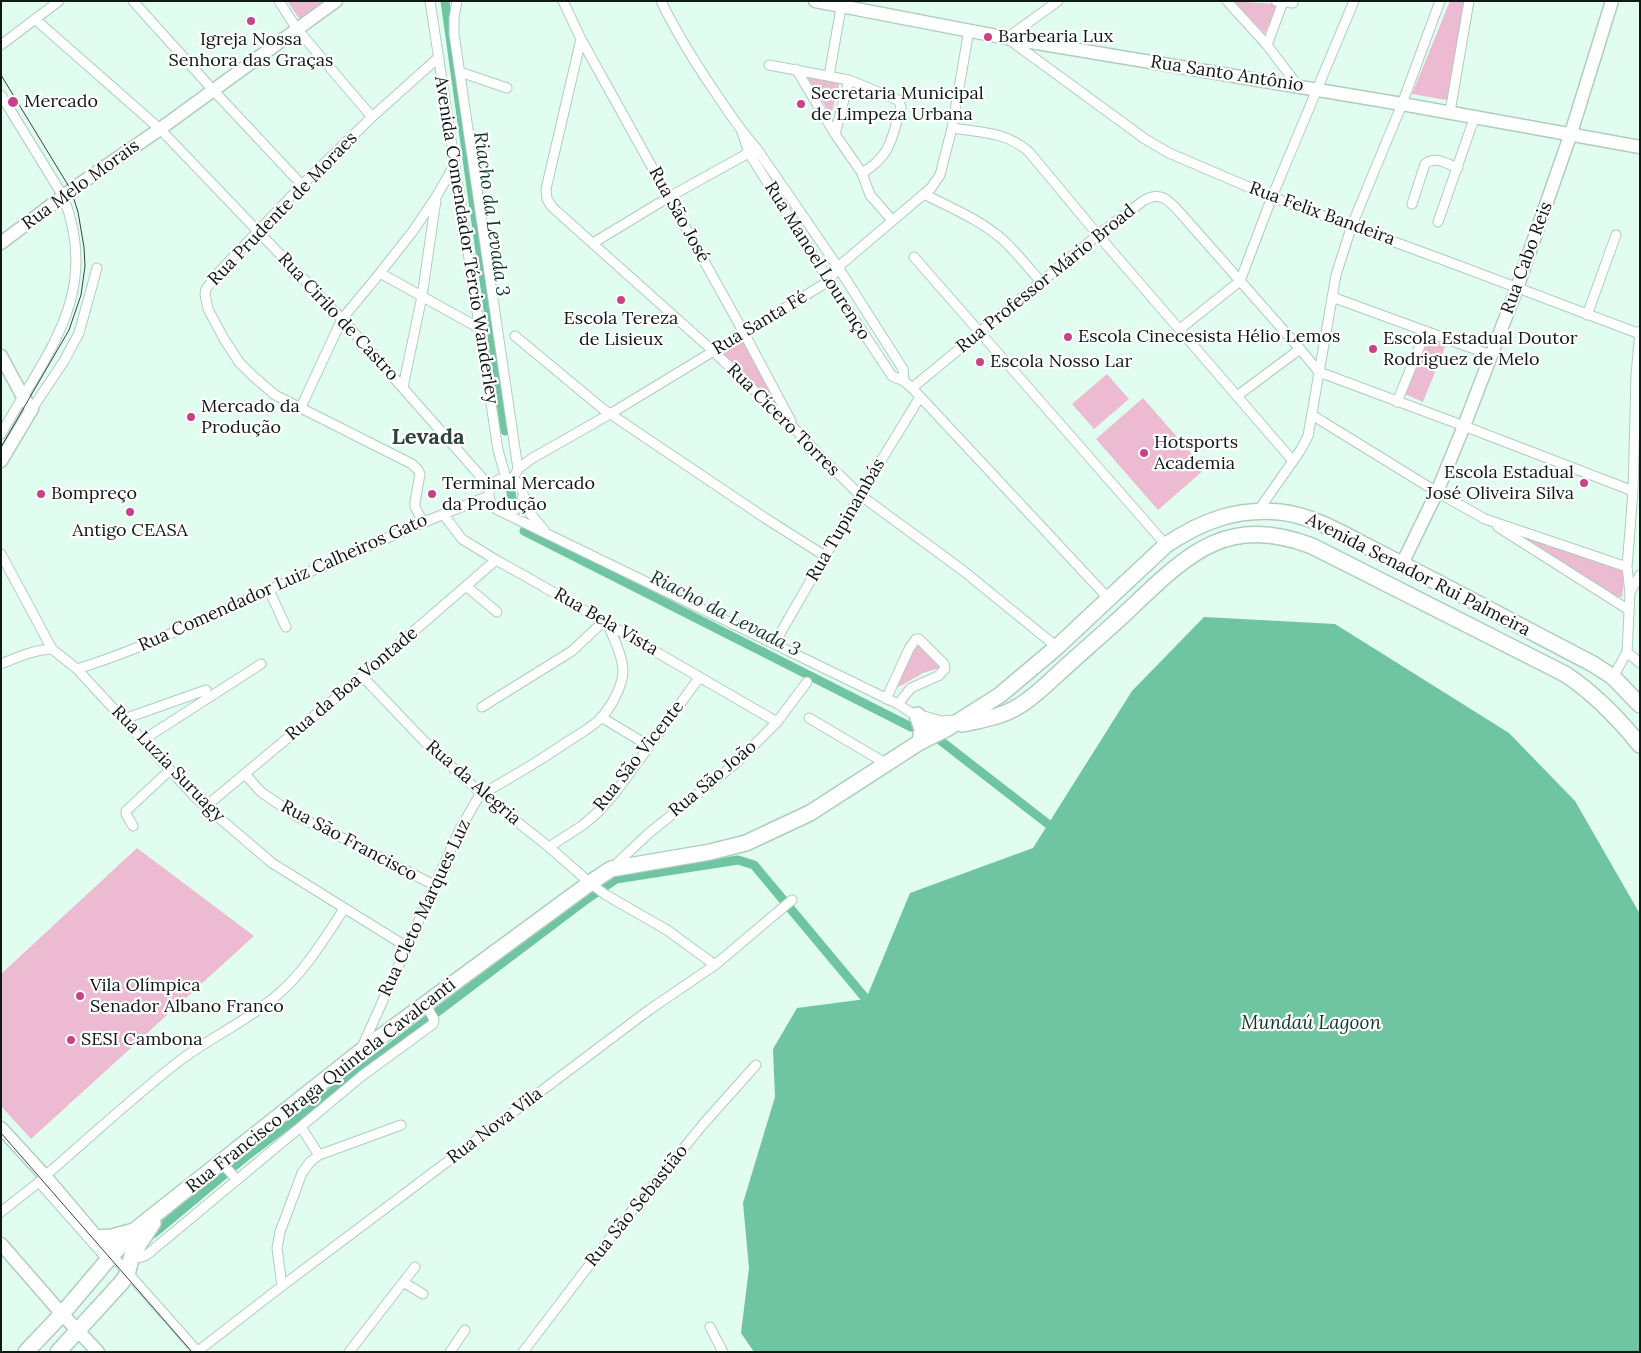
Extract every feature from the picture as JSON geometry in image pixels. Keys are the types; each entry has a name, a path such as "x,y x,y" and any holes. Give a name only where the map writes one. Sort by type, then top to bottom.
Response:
{"main road":[{"name":"Avenida Senador Rui Palmeira","path":"476,967 611,869 710,852 746,843 810,813 920,742 1008,690 1166,545 1201,524 1219,518 1258,511 1298,515 1318,522 1593,664 1613,677 1640,705"},
{"name":"Avenida Senador Rui Palmeira","path":"950,726 1001,715 1029,700 1180,563 1194,553 1224,540 1241,535 1261,533 1296,540 1312,546 1565,674 1578,682 1610,710 1640,745"},
{"path":"1137,571 1142,582 1151,588"},
{"path":"1121,586 1132,591 1136,603"},
{"path":"1610,710 1628,692"},
{"path":"913,713 922,729 920,742"},
{"name":"Rua Francisco Braga Quintela Cavalcanti","path":"166,1206 224,1165 360,1052 431,1014 476,967"},
{"path":"26,1352 62,1314 110,1257 134,1232 166,1206"},
{"path":"58,1352 122,1282 128,1273 132,1255 166,1206"},
{"path":"97,1238 134,1232"},
{"path":"88,1284 102,1289 106,1300"}],"street":[{"path":"1,46 59,1"},
{"path":"134,1 213,90 302,185"},
{"path":"279,1 297,29 372,117"},
{"name":"Rua Melo Morais","path":"1,243 63,196 160,129 336,1"},
{"name":"Avenida Comendador Tércio Wanderley","path":"430,1 498,450 509,478"},
{"name":"Avenida Comendador Tércio Wanderley","path":"456,1 454,34 518,469"},
{"name":"Rua São José","path":"563,1 581,40 744,333 795,429"},
{"name":"Rua Manoel Lourenço","path":"662,1 670,20 742,132 829,281 892,376 904,381 912,388 1108,598"},
{"name":"Rua Santo Antônio","path":"815,1 841,3 970,30 1007,38 1029,47 1317,89 1571,133 1640,147"},
{"path":"1007,38 1058,1"},
{"path":"1227,1 1267,44 1298,86"},
{"path":"1180,329 1240,281 1272,197 1354,1"},
{"path":"1258,511 1305,443 1312,416 1336,275 1352,225 1402,104 1440,1"},
{"path":"1450,112 1469,1"},
{"name":"Rua Cabo Reis","path":"1402,564 1437,492 1517,288 1571,133 1612,1"},
{"path":"1267,44 1279,2 1293,3"},
{"path":"829,76 841,3"},
{"name":"Rua Cirilo de Castro","path":"36,20 160,129 257,232 342,318 403,387 490,492"},
{"name":"Rua Santa Fé","path":"509,478 532,459 829,281 838,267 931,188 940,175 952,128 970,30"},
{"name":"Rua Cícero Torres","path":"581,40 546,189 547,199 552,207 713,351 795,429 860,495 961,569 1057,647"},
{"name":"Rua Felix Bandeira","path":"1029,47 1145,139 1169,153 1272,197 1352,225 1639,333"},
{"name":"Rua Prudente de Moraes","path":"423,522 415,507 420,474 418,470 412,464 275,395 252,376 239,362 224,339 208,309 205,294 206,289 218,273 302,185 372,117 439,57"},
{"path":"769,64 849,80 891,96 901,103 886,151 873,167 862,174"},
{"path":"796,69 835,134 862,174 870,195 892,220"},
{"path":"460,72 507,88"},
{"path":"835,134 849,80"},
{"path":"1,95 63,196 70,213 76,241 76,278 70,308 57,338 1,434"},
{"path":"1438,222 1475,116"},
{"path":"952,128 998,134 1020,143 1293,462"},
{"path":"593,243 669,197 753,151"},
{"name":"Rua Manoel Lourenço","path":"753,151 838,267 903,369 904,381"},
{"path":"1412,204 1425,164 1428,161 1434,159 1458,168"},
{"path":"301,407 342,318 380,273 436,197 454,166"},
{"path":"924,194 990,230 1002,239 1042,282"},
{"name":"Rua Professor Mário Broad","path":"912,388 1098,236 1143,201 1154,196 1168,200 1240,281"},
{"path":"403,387 422,296 436,197"},
{"path":"1587,315 1616,235"},
{"path":"914,258 1166,545"},
{"path":"1,461 64,361 79,333 96,268"},
{"path":"380,273 480,328"},
{"path":"1240,281 1319,372 1633,491"},
{"path":"1332,297 1490,355"},
{"path":"1397,402 1426,332"},
{"path":"1613,677 1627,652 1630,593 1627,567 1633,491 1639,333"},
{"path":"515,336 610,414 825,556"},
{"path":"1237,396 1300,349"},
{"path":"1,356 23,397 32,409"},
{"name":"Rua Tupinambás","path":"774,644 860,495 920,397"},
{"path":"1312,416 1485,519 1628,610"},
{"path":"546,532 528,511 521,486 509,478 497,480 490,492 493,506 502,512 913,713 950,726"},
{"name":"Rua Comendador Luiz Calheiros Gato","path":"77,669 106,660 165,636 490,492"},
{"path":"502,512 519,507 524,496"},
{"name":"Rua Bela Vista","path":"443,514 462,539 777,722"},
{"path":"1485,519 1627,567"},
{"name":"Rua Luzia Suruagy","path":"1,554 52,649 77,669 205,807 272,863 407,947"},
{"name":"Rua da Boa Vontade","path":"205,807 362,676 496,560"},
{"path":"1630,593 1640,575"},
{"path":"466,586 497,612"},
{"path":"269,590 286,628"},
{"path":"482,707 572,651 606,623 622,663 623,671 617,691 601,717 590,727 535,764 482,794"},
{"path":"886,699 909,649 916,639 919,638 944,664 945,669 938,676 911,688 898,704"},
{"path":"1,664 28,653 52,649"},
{"path":"1627,652 1640,663"},
{"path":"143,740 261,664"},
{"name":"Rua da Alegria","path":"362,676 424,742 482,794 602,892 667,930 715,965"},
{"name":"Rua São Vicente","path":"549,847 583,825 615,793 699,678"},
{"name":"Rua São João","path":"611,869 649,833 735,764 777,722 807,682"},
{"path":"124,719 206,690"},
{"path":"913,713 941,721 950,726"},
{"path":"601,717 649,746"},
{"path":"809,718 887,764"},
{"path":"133,826 126,811 170,770"},
{"name":"Rua São Francisco","path":"245,774 261,792 296,816 434,885"},
{"name":"Rua Cleto Marques Luz","path":"360,1052 460,829 475,802 482,794"},
{"name":"Rua Nova Vila","path":"198,1352 282,1286 654,1007 715,965 789,902"},
{"path":"1,1212 174,1065 236,1026 277,996 302,970 344,909"},
{"path":"132,1255 142,1258 235,1178 364,1075 433,1024 431,1014"},
{"name":"Rua São Sebastião","path":"524,1352 613,1234 756,1065"},
{"path":"282,1286 276,1248 302,1173 310,1162 319,1155 401,1125"},
{"path":"301,1127 319,1155"},
{"path":"1,1128 42,1179 110,1257 128,1273 198,1352"},
{"path":"224,1165 235,1178"},
{"path":"42,1179 97,1238 110,1257"},
{"path":"1,1244 98,1352"},
{"path":"349,1352 415,1267"},
{"path":"403,1282 423,1294"},
{"path":"710,1328 723,1352"},
{"path":"450,1352 465,1330"}],"shaded area":[{"path":"287,1 326,1 301,21"},
{"path":"1232,1 1277,4 1265,34"},
{"path":"1450,1 1468,1 1452,101 1412,94"},
{"path":"802,69 841,78 831,115"},
{"path":"1421,332 1447,342 1423,402 1400,392"},
{"path":"744,337 784,413 718,353"},
{"path":"1107,374 1129,399 1094,429 1072,404"},
{"path":"1143,398 1205,469 1158,510 1096,439"},
{"path":"1520,533 1625,572 1622,597 1616,596 1514,534"},
{"path":"915,638 943,667 923,673 891,690"},
{"name":"SESI Cambona","path":"137,848 254,936 31,1139 1,1106 1,974"}],"water":[{"name":"Mundaú Lagoon","path":"1204,617 1335,624 1509,733 1575,801 1640,914 1640,1352 754,1352 741,1333 749,1268 743,1203 775,1097 773,1049 797,1008 866,999 910,893 1033,848 1132,691"}],"waterway":[{"name":"Riacho da Levada 3","path":"445,1 505,431"},
{"name":"Riacho da Levada 3","path":"509,481 512,498"},
{"name":"Riacho da Levada 3","path":"524,531 911,727"},
{"name":"Riacho da Levada 3","path":"941,741 1048,824"},
{"path":"153,1234 244,1158 616,879 738,860 754,865 866,999"}],"tram line":[{"path":"1,75 71,190 78,212 85,266 81,295 69,330 1,447"},
{"path":"1,1133 192,1352"}],"place":[{"name":"Igreja Nossa Senhora das Graças","path":"251,21"},
{"name":"Barbearia Lux","path":"988,37"},
{"name":"Mercado","path":"13,102"},
{"name":"Secretaria Municipal de Limpeza Urbana","path":"801,104"},
{"name":"Escola Tereza de Lisieux","path":"621,300"},
{"name":"Escola Cinecesista Hélio Lemos","path":"1068,337"},
{"name":"Escola Estadual Doutor Rodriguez de Melo","path":"1373,349"},
{"name":"Escola Nosso Lar","path":"980,362"},
{"name":"Mercado da Produção","path":"191,417"},
{"name":"Hotsports Academia","path":"1144,453"},
{"name":"Escola Estadual José Oliveira Silva","path":"1584,483"},
{"name":"Bompreço","path":"41,494"},
{"name":"Terminal Mercado da Produção","path":"432,494"},
{"name":"Antigo CEASA","path":"130,512"},
{"name":"Vila Olímpica Senador Albano Franco","path":"80,996"},
{"name":"SESI Cambona","path":"71,1040"}],"district":[{"name":"Levada","path":"428,438"}]}
